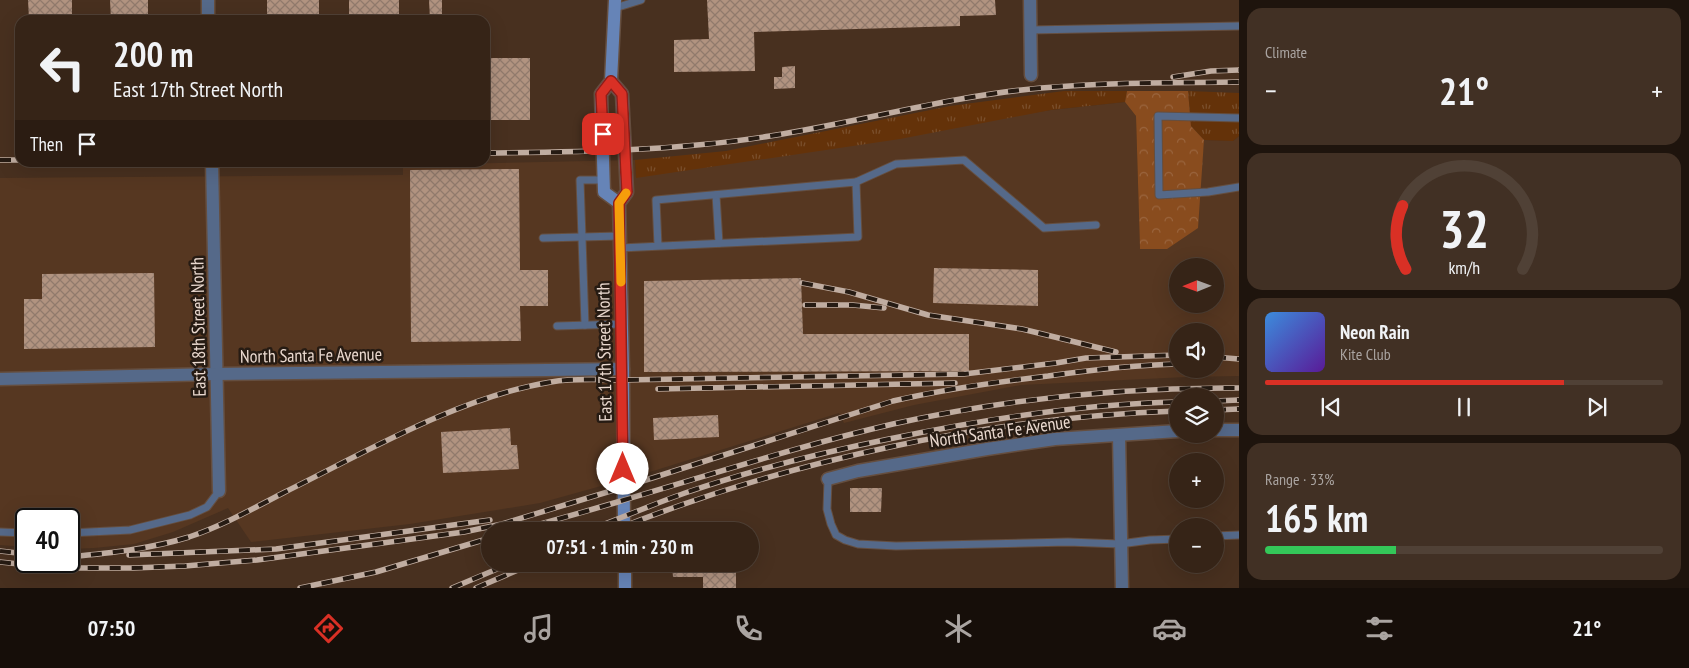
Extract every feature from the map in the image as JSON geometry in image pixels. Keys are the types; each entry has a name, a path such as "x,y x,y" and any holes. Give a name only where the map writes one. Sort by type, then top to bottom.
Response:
{"street":[{"path":"208,0 208,15"},
{"path":"1030,0 1031,75"},
{"path":"615,4 611,81 601,94 604,192 619,203"},
{"name":"East 17th Street North","path":"611,81 622,94 627,192 619,203 624,522"},
{"name":"East 18th Street North","path":"212,167 219,491"},
{"name":"North Santa Fe Avenue","path":"0,379 216,374 623,369"},
{"path":"1224,430 1239,430"},
{"name":"North Santa Fe Avenue","path":"828,479 858,471 1055,439 1169,432"},
{"path":"1119,436 1122,588"},
{"path":"625,572 625,588"}],"lane":[{"path":"615,4 629,5 641,0"},
{"path":"1030,30 1239,26"},
{"path":"1239,118 1158,116 1159,195 1208,192 1239,187"},
{"path":"658,246 656,200 856,182 896,164 964,160 1044,228 1096,225"},
{"path":"585,325 580,180 603,180"},
{"path":"543,238 582,237 658,246 858,237 856,182"},
{"path":"716,195 720,243"},
{"path":"557,326 622,324"},
{"path":"828,479 826,509 836,535 858,544 896,546 1068,542 1120,544 1169,539"},
{"path":"80,532 130,530 190,515 207,507 219,491"},
{"path":"0,532 15,533"},
{"path":"1224,536 1239,535"}],"shaded area":[{"path":"1125,102 1136,116 1140,249 1199,194 1204,140 1233,141 1239,136 1239,376 1224,376 1224,323 1169,323 1169,378 1021,385 914,405 844,423 839,413 637,476 540,503 410,524 251,542 228,508 173,532 134,544 80,549 80,508 15,508 15,546 0,545 0,178 403,175 403,167 490,167 490,163 635,160 636,177 1051,110"}],"green space":[{"path":"1064,91 1127,91 1125,102 1051,110 900,139 636,178 635,160 726,151 950,106"},
{"path":"1127,91 1188,91 1191,126 1204,140 1198,228 1167,249 1140,249 1136,116 1125,102"},
{"path":"1188,91 1239,93 1239,136 1233,141 1204,140 1191,126"}],"building":[{"path":"28,0 72,0 72,15 29,15"},
{"path":"110,0 148,0 148,15 111,15"},
{"path":"267,0 319,0 319,15 267,15"},
{"path":"349,0 399,0 399,15 349,15"},
{"path":"429,0 442,0 442,15 430,15"},
{"path":"707,0 995,0 996,15 960,16 960,26 754,32 755,71 674,72 674,40 709,39"},
{"path":"490,58 530,58 530,120 490,120"},
{"path":"795,66 795,88 774,89 774,77 782,77 782,67"},
{"path":"519,169 520,270 548,270 548,306 520,306 521,341 411,342 410,170"},
{"path":"934,268 1038,270 1038,306 933,303"},
{"path":"154,273 155,347 24,349 24,299 42,299 42,274"},
{"path":"801,278 803,334 969,334 969,371 644,372 644,281"},
{"path":"718,415 719,437 654,440 653,418"},
{"path":"510,428 511,445 517,445 519,469 443,473 441,432"},
{"path":"850,488 882,488 881,512 850,512"},
{"path":"673,572 736,572 736,588 703,588 703,577 673,577"}],"railway":[{"path":"1173,77 1211,71 1239,70"},
{"path":"490,153 628,150 735,141 804,130 973,97 1041,88 1115,84 1239,82"},
{"path":"0,160 15,160"},
{"path":"802,283 849,292 928,315 1022,329 1116,352"},
{"path":"805,305 853,305 884,308"},
{"path":"80,556 145,548 201,533 415,427 482,400 517,389 551,382 964,374 1086,358 1169,355"},
{"path":"1224,358 1239,359"},
{"path":"0,562 57,568 185,566 257,560 464,532 502,524 624,487 893,401 951,389 1009,381 1113,368 1169,364"},
{"path":"658,389 955,383"},
{"path":"547,522 825,441 936,415 1022,401 1109,392 1239,388"},
{"path":"1224,401 1239,400"},
{"path":"609,522 735,477 863,444 961,425 1069,409 1169,402"},
{"path":"1224,410 1239,409"},
{"path":"636,522 747,484 818,464 890,447 962,433 1035,422 1169,412"},
{"path":"129,555 276,549 490,520"},
{"path":"300,588 376,572 481,541"},
{"path":"0,551 15,553"},
{"path":"452,588 490,572"},
{"path":"476,588 513,572"}],"slow traffic":[{"path":"621,282 619,203 626,193"}],"route":[{"path":"603,134 601,94 611,81 622,94 626,150 627,192 619,203 623,369 623,469"}]}
